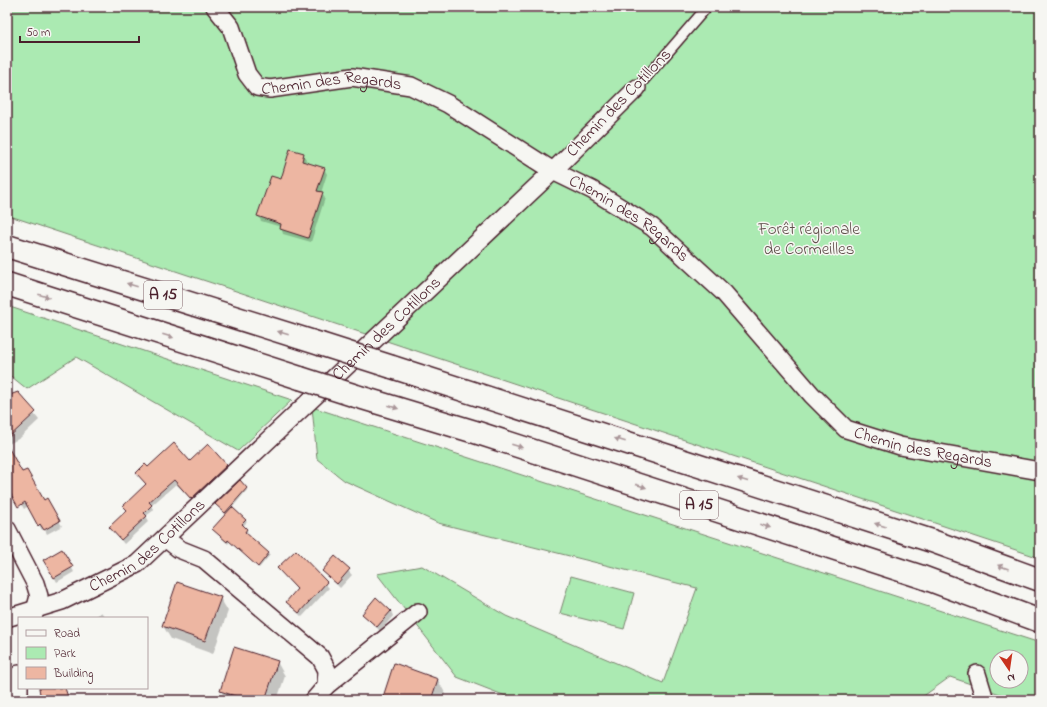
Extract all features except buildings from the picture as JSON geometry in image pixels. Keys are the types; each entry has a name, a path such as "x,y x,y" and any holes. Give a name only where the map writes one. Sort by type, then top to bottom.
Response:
{"highway":[{"name":"A 15","path":"7,246 320,344 932,541 1040,580"},
{"name":"A 15","path":"7,284 356,396 483,434 922,576 1040,621"}],"street":[{"name":"Chemin des Regards","path":"216,7 231,27 247,74 257,87 270,89 352,77 411,86 448,104 553,171 592,190 652,227 724,293 812,396 846,428 900,446 1040,471"},
{"name":"Chemin des Cotillons","path":"7,617 10,618 35,614 137,564 553,171 637,88"},
{"path":"7,529 35,584 39,596 35,614"},
{"path":"165,538 179,550 204,560 320,656 327,670 326,686"},
{"path":"314,700 326,686 418,612"},
{"path":"977,674 985,700"},
{"path":"18,689 20,700"}],"lane":[{"name":"Chemin des Cotillons","path":"637,88 707,7"}],"green space":[{"name":"Forêt régionale de Cormeilles","path":"7,7 1040,7 1040,558 7,215"},
{"path":"7,306 292,400 238,451 76,357 27,389 7,373"},
{"path":"312,407 1040,643 1040,700 1011,700 1006,696 950,677 918,700 516,700 457,677 377,574 422,566 506,616 663,683 697,588 438,523 345,481 317,459"},
{"path":"571,576 634,593 624,629 560,613"}]}
